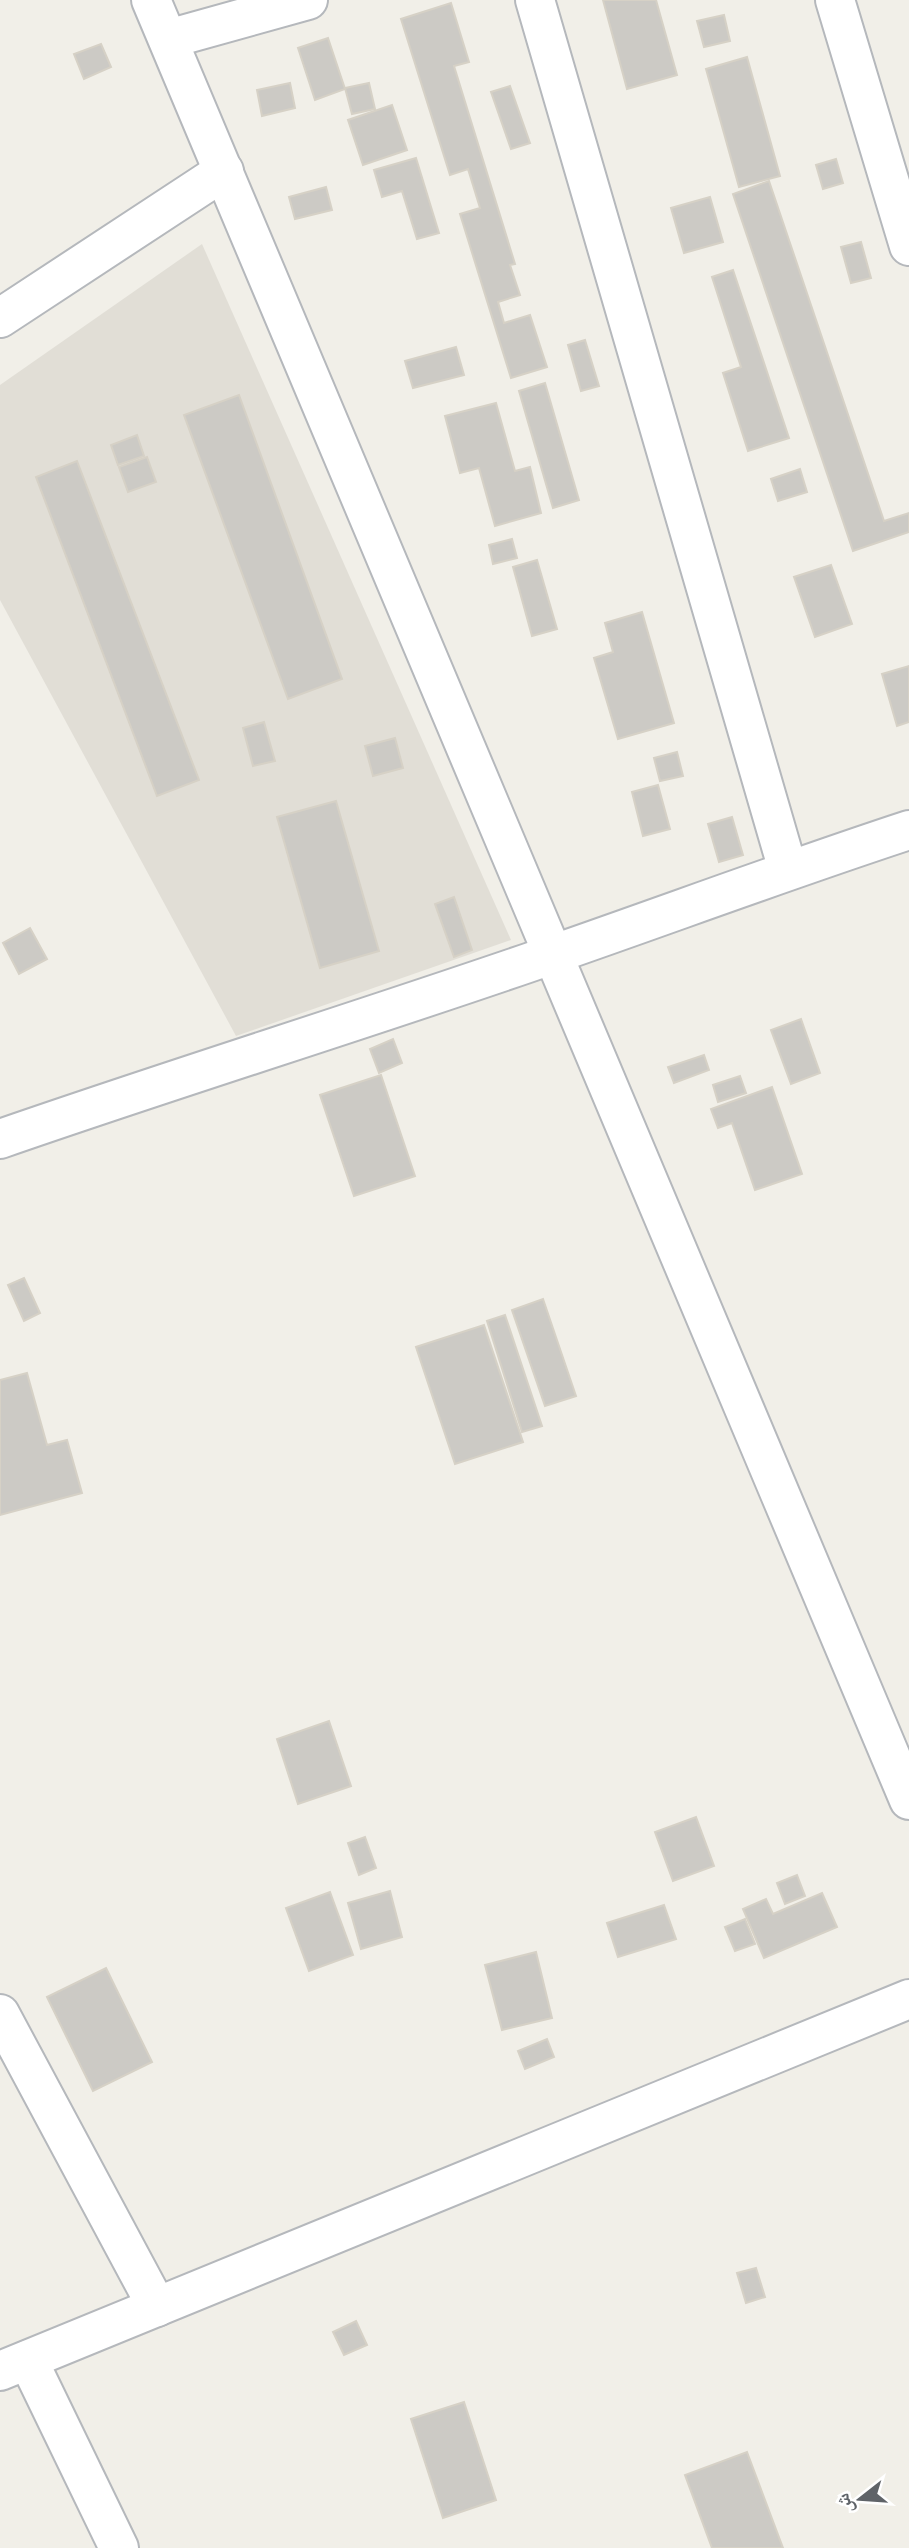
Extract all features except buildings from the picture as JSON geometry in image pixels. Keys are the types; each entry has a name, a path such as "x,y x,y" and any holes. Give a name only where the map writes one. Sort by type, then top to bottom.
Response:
{"street":[{"path":"151,0 909,1800"},
{"path":"168,39 308,0"},
{"path":"535,0 788,870"},
{"path":"835,0 909,246"},
{"path":"0,318 224,172"},
{"path":"0,1139 553,955 788,870 909,830"},
{"path":"120,2548 14,2365 909,1999"},
{"path":"0,2014 158,2307"}],"shaded area":[{"path":"202,244 511,940 236,1036 0,600 0,385"}]}
